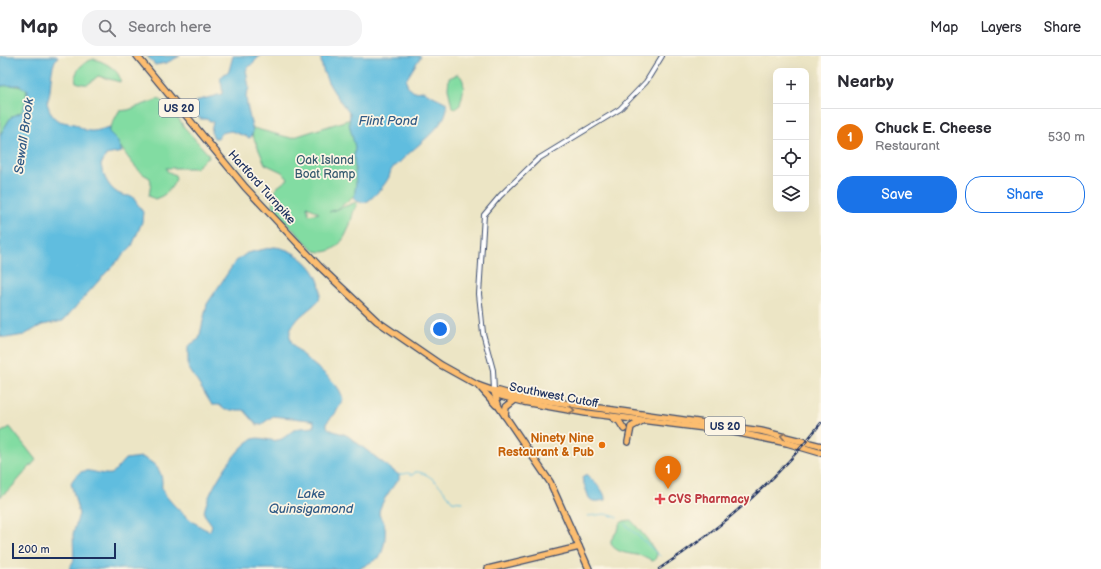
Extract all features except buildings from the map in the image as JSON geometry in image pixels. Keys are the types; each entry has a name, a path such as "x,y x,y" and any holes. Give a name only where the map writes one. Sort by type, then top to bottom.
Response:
{"main road":[{"name":"Hartford Turnpike","path":"137,56 245,187 347,294 381,324 432,359 478,385"},
{"name":"US 20","path":"478,385 494,391"},
{"path":"478,385 499,407 547,478 589,569"},
{"name":"Southwest Cutoff","path":"494,391 498,395 516,400 591,413 742,433 821,453"},
{"name":"Southwest Cutoff","path":"494,391 549,401 754,430 821,446"},
{"path":"494,391 499,407"},
{"path":"505,416 506,407 516,400"},
{"path":"591,413 619,421 624,429"},
{"path":"628,442 631,427 643,420"},
{"path":"488,569 579,548"}],"street":[{"path":"494,391 493,370 483,333 479,297 484,215 500,196 538,159 553,148 620,110 646,82 662,56"}],"green space":[{"path":"94,59 107,64 115,70 120,78 120,82 98,76 89,84 76,82 75,78 77,71 86,62"},
{"path":"458,74 463,80 464,88 460,105 455,109 452,107 448,88 449,78"},
{"path":"11,85 27,88 26,102 22,112 11,117 0,135 0,86"},
{"path":"159,99 173,110 184,127 208,154 209,158 205,159 196,168 166,168 167,171 175,175 176,179 163,196 155,199 149,196 151,183 150,178 133,164 108,132 119,111 128,110"},
{"name":"Oak Island Boat Ramp","path":"354,118 357,142 358,192 338,209 357,202 349,228 342,241 337,247 330,250 323,252 315,251 275,212 273,203 276,188 288,179 282,172 265,164 249,127 291,138","holes":["307,206 319,213 309,215"]},
{"path":"10,427 36,460 12,487 0,497 0,433"},
{"path":"631,520 657,554 655,560 652,561 642,556 625,553 615,548 611,544 611,540 619,528 619,524 624,521"}],"water":[{"name":"Sewall Brook","path":"0,56 58,56 53,67 47,103 53,117 59,121 75,124 88,131 110,127 109,132 117,140 122,152 106,155 101,165 103,174 114,190 122,195 132,196 143,212 142,222 132,246 63,321 42,325 24,335 6,338 0,336 0,135 11,117 22,112 26,102 28,90 18,85 0,86"},
{"path":"147,56 180,56 166,63 155,65"},
{"path":"233,56 260,56 246,70 249,88 246,96 247,105 253,132 250,138 231,131 221,133 218,138 214,138 211,132 213,122 206,119 200,119 191,106 199,100 222,94 221,79 224,74 229,71"},
{"name":"Flint Pond","path":"321,56 421,56 406,80 408,87 414,92 423,91 447,103 443,119 437,127 393,167 389,177 382,187 366,202 357,201 354,199 356,183 354,157 355,147 349,124 350,114 335,94 323,71"},
{"name":"Lake Quinsigamond","path":"274,247 292,252 308,264 319,281 319,300 297,320 291,329 290,338 294,346 332,381 339,390 343,400 335,414 327,422 327,427 348,436 399,475 399,479 387,495 380,509 379,514 383,521 385,534 383,549 380,557 359,569 69,569 74,560 73,534 79,514 71,483 75,476 80,473 89,471 112,474 125,459 142,457 150,461 159,470 162,477 162,490 171,502 191,520 204,529 210,531 212,525 204,514 210,495 222,472 246,443 256,438 278,440 296,429 314,427 314,421 273,416 262,424 257,425 244,410 225,410 219,405 212,405 188,367 188,346 199,339 207,304 235,262 247,253"},
{"path":"586,474 601,489 605,496 605,500 594,501 589,498 582,478"}],"waterway":[{"path":"399,475 408,473 413,475 415,472 426,475 436,482 452,501 462,502"},
{"path":"588,516 605,514 617,517"},
{"path":"625,524 660,556"}],"railway":[{"path":"659,569 703,538 746,503 786,464 821,423"}],"place":[{"name":"Ninety Nine Restaurant & Pub","path":"602,445"},
{"name":"Chuck E. Cheese","path":"668,489"},
{"name":"CVS Pharmacy","path":"660,499"}]}
